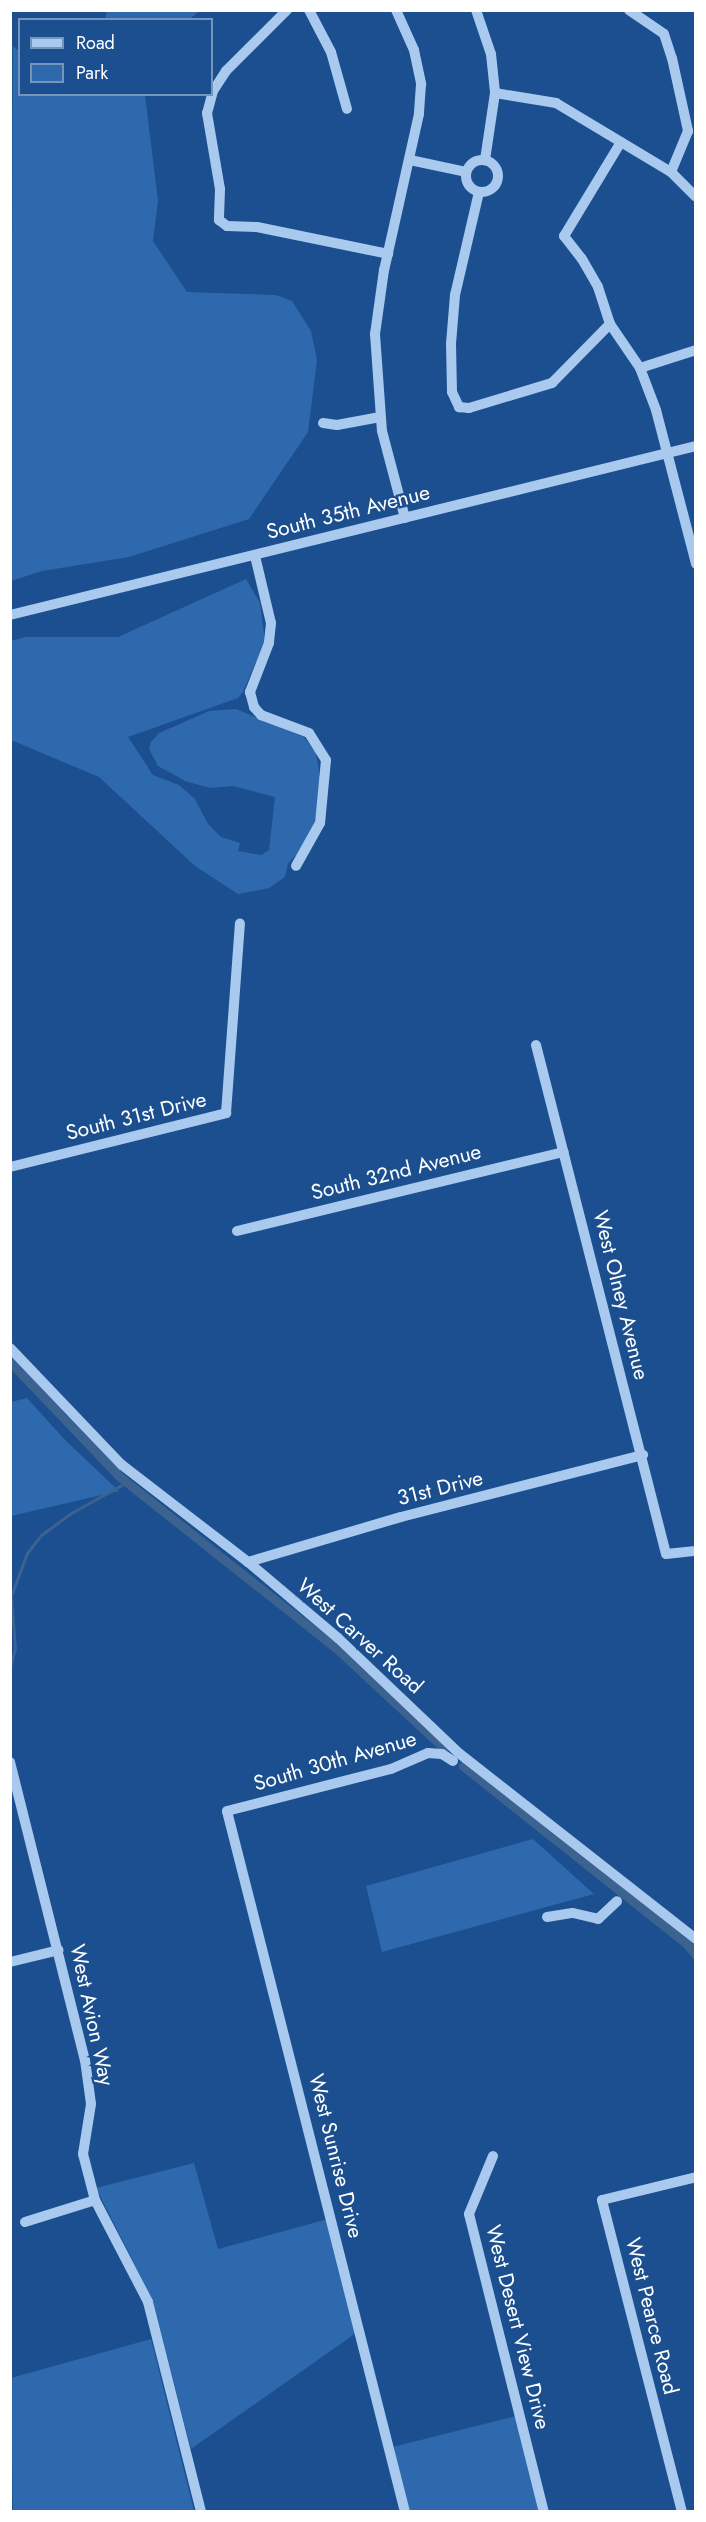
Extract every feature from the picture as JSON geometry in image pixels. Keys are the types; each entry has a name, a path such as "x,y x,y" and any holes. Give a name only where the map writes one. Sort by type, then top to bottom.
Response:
{"street":[{"path":"213,91 226,71 287,10"},
{"path":"309,10 331,52 347,109"},
{"path":"396,10 414,50 421,84 410,160 388,254 375,334 380,417 405,518"},
{"path":"477,10 491,54 495,93 485,160"},
{"path":"629,10 664,34 672,58 688,131 670,172"},
{"path":"495,93 556,103 670,172 696,198"},
{"path":"212,96 207,113 220,189 219,220 227,226 256,227 388,254"},
{"path":"621,142 564,236 598,287 610,324 640,368 668,453 696,564"},
{"path":"410,160 466,172"},
{"path":"485,160 497,170 498,181 492,189 479,192 468,185 466,172 474,162 485,160"},
{"path":"479,192 455,295 451,344 452,392 459,407 469,408 552,383 610,324"},
{"path":"640,368 696,350"},
{"path":"323,423 337,425 380,417"},
{"name":"South 35th Avenue","path":"10,615 696,446"},
{"path":"255,556 271,623 269,643 250,692 254,706 261,715 309,733 321,747 326,760 320,823 296,866"},
{"name":"South 31st Drive","path":"10,1167 226,1113 240,924"},
{"name":"West Olney Avenue","path":"536,1045 643,1455 666,1554 696,1551"},
{"name":"South 32nd Avenue","path":"237,1231 564,1152"},
{"name":"West Carver Road","path":"10,1348 122,1465 248,1562 338,1638 460,1754 696,1939"},
{"name":"31st Drive","path":"248,1562 402,1517 643,1455"},
{"name":"South 30th Avenue","path":"227,1811 391,1769 428,1753 442,1754 453,1761"},
{"name":"West Avion Way","path":"10,1761 14,1797 58,1950 85,2060 91,2104 83,2154 95,2200 148,2302 201,2511"},
{"name":"West Sunrise Drive","path":"227,1811 405,2511"},
{"path":"547,1917 573,1913 598,1919 617,1901"},
{"path":"10,1962 58,1950"},
{"name":"West Desert View Drive","path":"493,2156 469,2214 544,2511"},
{"name":"West Pearce Road","path":"682,2511 602,2200 696,2177"},
{"path":"25,2222 95,2200"}],"green space":[{"path":"107,10 199,11 191,18 105,18"},
{"path":"13,46 18,50 18,96 145,96 158,201 153,241 187,292 276,295 292,301 311,331 317,360 308,432 249,519 129,557 42,571 11,581"},
{"path":"246,579 260,603 265,641 243,692 238,698 128,737 153,775 179,785 195,799 208,824 221,837 240,843 238,851 261,855 269,850 275,797 233,786 210,788 185,781 158,766 149,749 151,742 159,733 209,711 236,709 304,737 316,753 322,789 314,825 303,847 288,864 285,877 269,888 238,894 195,866 99,777 11,740 11,641 25,637 118,637"},
{"path":"27,1398 65,1440 119,1491 11,1516 11,1402"},
{"path":"533,1839 594,1894 382,1952 366,1886"},
{"path":"194,2163 218,2249 328,2219 356,2333 191,2449 153,2301 96,2188"},
{"path":"151,2339 194,2511 13,2511 11,2378"},
{"path":"516,2416 539,2511 409,2511 393,2447"}],"waterway":[{"path":"10,1362 120,1477 336,1648 444,1748"},
{"path":"10,1668 15,1648 11,1596 27,1553 41,1535 73,1512 127,1482"},
{"path":"463,1766 687,1944 696,1955"}]}
